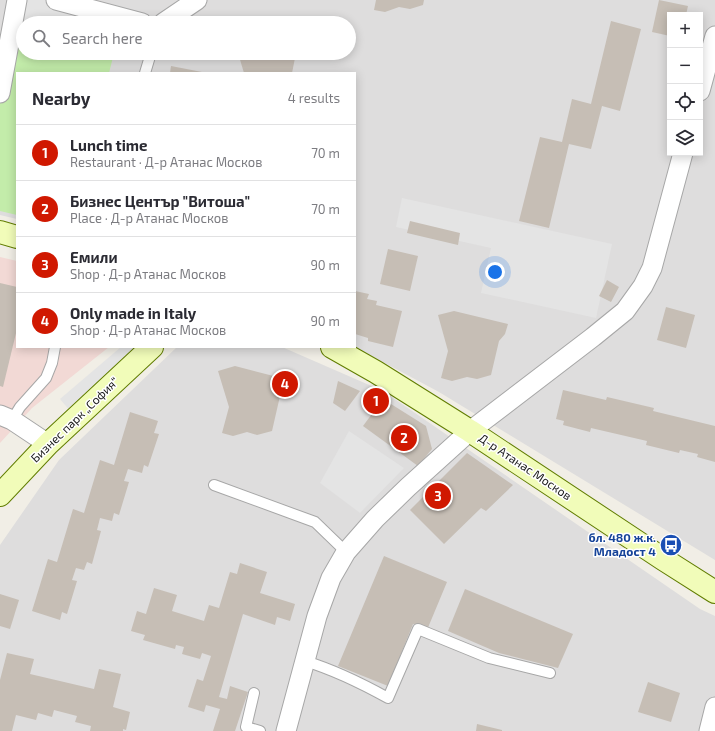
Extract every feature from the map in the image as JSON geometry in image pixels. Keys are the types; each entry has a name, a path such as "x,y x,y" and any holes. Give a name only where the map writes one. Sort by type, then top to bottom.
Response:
{"street":[{"path":"0,93 17,0"},
{"path":"56,0 116,16"},
{"path":"173,16 197,0"},
{"path":"702,84 715,36"},
{"path":"286,731 317,616 331,578 346,552 386,508 470,431 594,337 625,311 643,286 652,268 682,156"},
{"path":"0,232 16,237"},
{"name":"Бизнес парк „София“","path":"0,495 48,444 151,348"},
{"name":"Д-р Атанас Москов","path":"334,348 376,372 470,431 715,592"},
{"path":"6,418 48,444"},
{"path":"709,731 715,707"}],"lane":[{"path":"145,72 149,60"},
{"path":"6,418 20,407 46,378 52,364 55,348"},
{"path":"214,485 316,522 346,552"},
{"path":"305,661 357,681 388,698 418,628 489,658 550,673"},
{"path":"254,693 246,727 260,731"}],"shaded area":[{"path":"0,0 715,0 715,560 439,392 356,348 356,72 16,72 16,219 0,215"},
{"path":"19,0 49,0 107,16 16,16 16,25 14,25"},
{"path":"402,198 612,244 596,318 481,293 491,248 396,227"},
{"path":"0,257 16,261 16,348 108,348 32,408 0,443"},
{"path":"120,348 144,348 71,412 60,399"},
{"path":"176,348 284,348 383,391 700,609 715,616 715,731 0,731 0,545 59,460"},
{"path":"349,431 404,468 360,513 320,483"}],"green space":[{"path":"14,26 16,26 16,60 112,60 109,72 16,72 16,215 0,211 0,104"}],"building":[{"path":"376,0 424,0 423,5 410,9 399,7 385,12 374,10"},
{"path":"659,0 688,6 687,12 667,12 667,35 652,32"},
{"path":"611,21 641,29 620,111 602,106 591,149 569,144 549,228 519,221 540,137 562,142 572,99 591,104"},
{"path":"240,60 295,60 292,72 244,72"},
{"path":"171,66 202,72 170,72"},
{"path":"410,221 460,233 458,245 407,233"},
{"path":"388,249 418,256 410,291 380,284"},
{"path":"607,280 619,287 611,302 599,296"},
{"path":"0,283 16,287 16,333 3,387 0,386"},
{"path":"356,291 369,294 367,299 377,301 376,305 402,311 393,347 368,341 368,338 356,334"},
{"path":"666,307 695,315 686,348 657,340"},
{"path":"454,311 508,324 505,334 499,341 491,375 477,379 467,377 452,381 441,378 448,351 438,315"},
{"path":"235,366 289,380 286,390 280,396 272,431 257,435 247,432 233,436 222,433 229,407 218,371"},
{"path":"338,381 360,391 345,411 333,403"},
{"path":"563,390 606,400 607,397 654,408 653,411 715,426 715,462 697,457 698,454 680,450 679,453 646,445 647,441 591,428 590,432 563,425 564,421 556,419"},
{"path":"383,399 426,426 432,449 418,466 363,426"},
{"path":"130,412 158,421 154,433 159,434 148,467 144,465 142,473 128,469 124,481 129,482 119,515 114,513 112,521 100,518 97,530 101,531 92,564 87,562 84,570 76,568 72,580 77,581 67,614 62,612 60,620 32,611 48,559 57,562 73,509 84,513 100,460 114,465"},
{"path":"467,453 513,485 486,511 481,508 444,544 410,510"},
{"path":"384,556 447,582 427,630 413,624 388,686 338,666"},
{"path":"240,563 267,572 260,593 295,604 290,621 277,617 275,625 243,614 219,697 227,699 230,686 248,692 235,731 213,731 220,709 206,705 204,712 188,707 197,679 203,681 211,656 202,653 200,659 182,654 184,647 176,645 175,649 143,640 145,635 131,631 137,611 146,614 154,588 177,595 172,611 204,621 209,605 219,608 230,572 237,574"},
{"path":"465,589 573,634 558,668 499,653 448,631"},
{"path":"0,594 19,600 10,629 0,626"},
{"path":"7,653 34,659 30,674 94,689 99,669 121,674 113,707 130,712 126,730 90,731 91,726 75,722 77,716 54,710 52,717 38,713 36,720 16,715 12,731 0,731 0,680"},
{"path":"648,682 680,693 671,722 638,712"},
{"path":"477,724 502,730 502,731 476,731"}],"place":[{"name":"Only made in Italy","path":"285,384"},
{"name":"Lunch time","path":"376,401"},
{"name":"Бизнес Център \"Витоша\"","path":"404,438"},
{"name":"Емили","path":"438,496"},
{"name":"бл. 480 ж.к. Младост 4","path":"671,545"}]}
